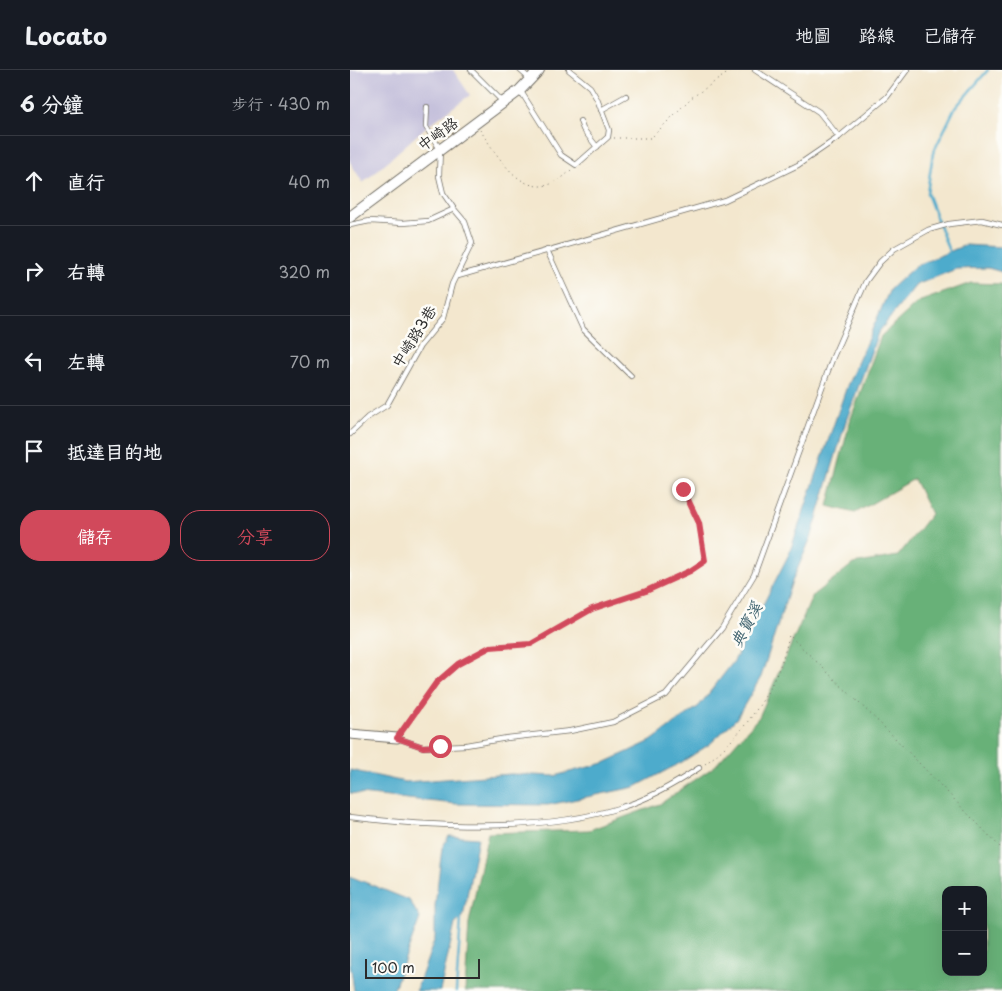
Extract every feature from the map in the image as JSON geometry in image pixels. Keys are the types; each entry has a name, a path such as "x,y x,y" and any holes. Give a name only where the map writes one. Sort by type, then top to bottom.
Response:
{"street":[{"name":"中崎路","path":"350,217 504,103 532,80 539,70"},
{"path":"350,734 397,738"}],"lane":[{"path":"471,70 504,103"},
{"path":"520,70 532,80"},
{"path":"520,90 562,154 576,165 608,138 609,130 590,87 569,70"},
{"path":"755,70 819,112 839,137"},
{"path":"458,276 725,200 798,165 839,137 887,97 907,70"},
{"path":"601,110 626,96"},
{"path":"426,107 426,127 440,149"},
{"path":"580,121 583,129 597,147"},
{"name":"中崎路3巷","path":"350,434 368,417 387,405 420,346 443,318 452,284 458,276 472,243 464,222 444,193 441,185 440,149"},
{"path":"350,225 370,221 403,223 428,221 454,209"},
{"path":"397,738 423,747 466,745 570,731 613,722 666,695 722,628 754,575 833,357 866,282 880,262 894,249 928,230 949,224 982,220 1002,225"},
{"path":"547,250 582,329 631,376"},
{"path":"350,817 417,825 550,823 622,807 677,782 700,768"}],"path":[{"path":"608,138 651,138 691,98 732,70"},
{"path":"476,123 506,168 522,182 541,186 559,182 576,165"},
{"path":"397,738 436,683 458,664 490,647 531,644 592,609 646,591 690,571 705,561 699,523 683,489"},
{"path":"700,768 721,752 758,709 779,666 790,635 890,733 1002,849"}],"shaded area":[{"path":"350,70 453,70 470,95 426,127 363,183 350,162"}],"green space":[{"path":"971,283 1002,284 1002,991 465,991 469,923 488,833 589,830 660,804 715,766 759,717 813,595 853,564 898,556 931,514 914,479 855,513 828,506 851,418 881,336 918,302"}],"water":[{"path":"965,245 1002,247 1002,272 988,268 956,269 916,285 878,333 846,421 812,535 791,584 761,677 736,719 710,744 682,762 635,787 548,805 456,804 350,793 350,770 405,782 511,774 554,776 604,763 651,741 699,706 734,661 789,554 847,386 890,289 915,266"},
{"path":"449,836 478,838 463,917 455,924 440,991 416,991 435,938 435,906 442,848"},
{"path":"352,877 409,900 420,918 393,991 354,991 350,961 350,878"}],"waterway":[{"path":"950,254 927,193 933,153 955,108 988,70"},
{"path":"456,991 461,919"}],"route":[{"path":"440,746 423,747 397,738 436,683 458,664 490,647 531,644 559,630 592,609 646,591 668,579 690,571 705,561 699,523 683,489"}],"water label":[{"name":"典寶溪","path":"745,624"}]}
